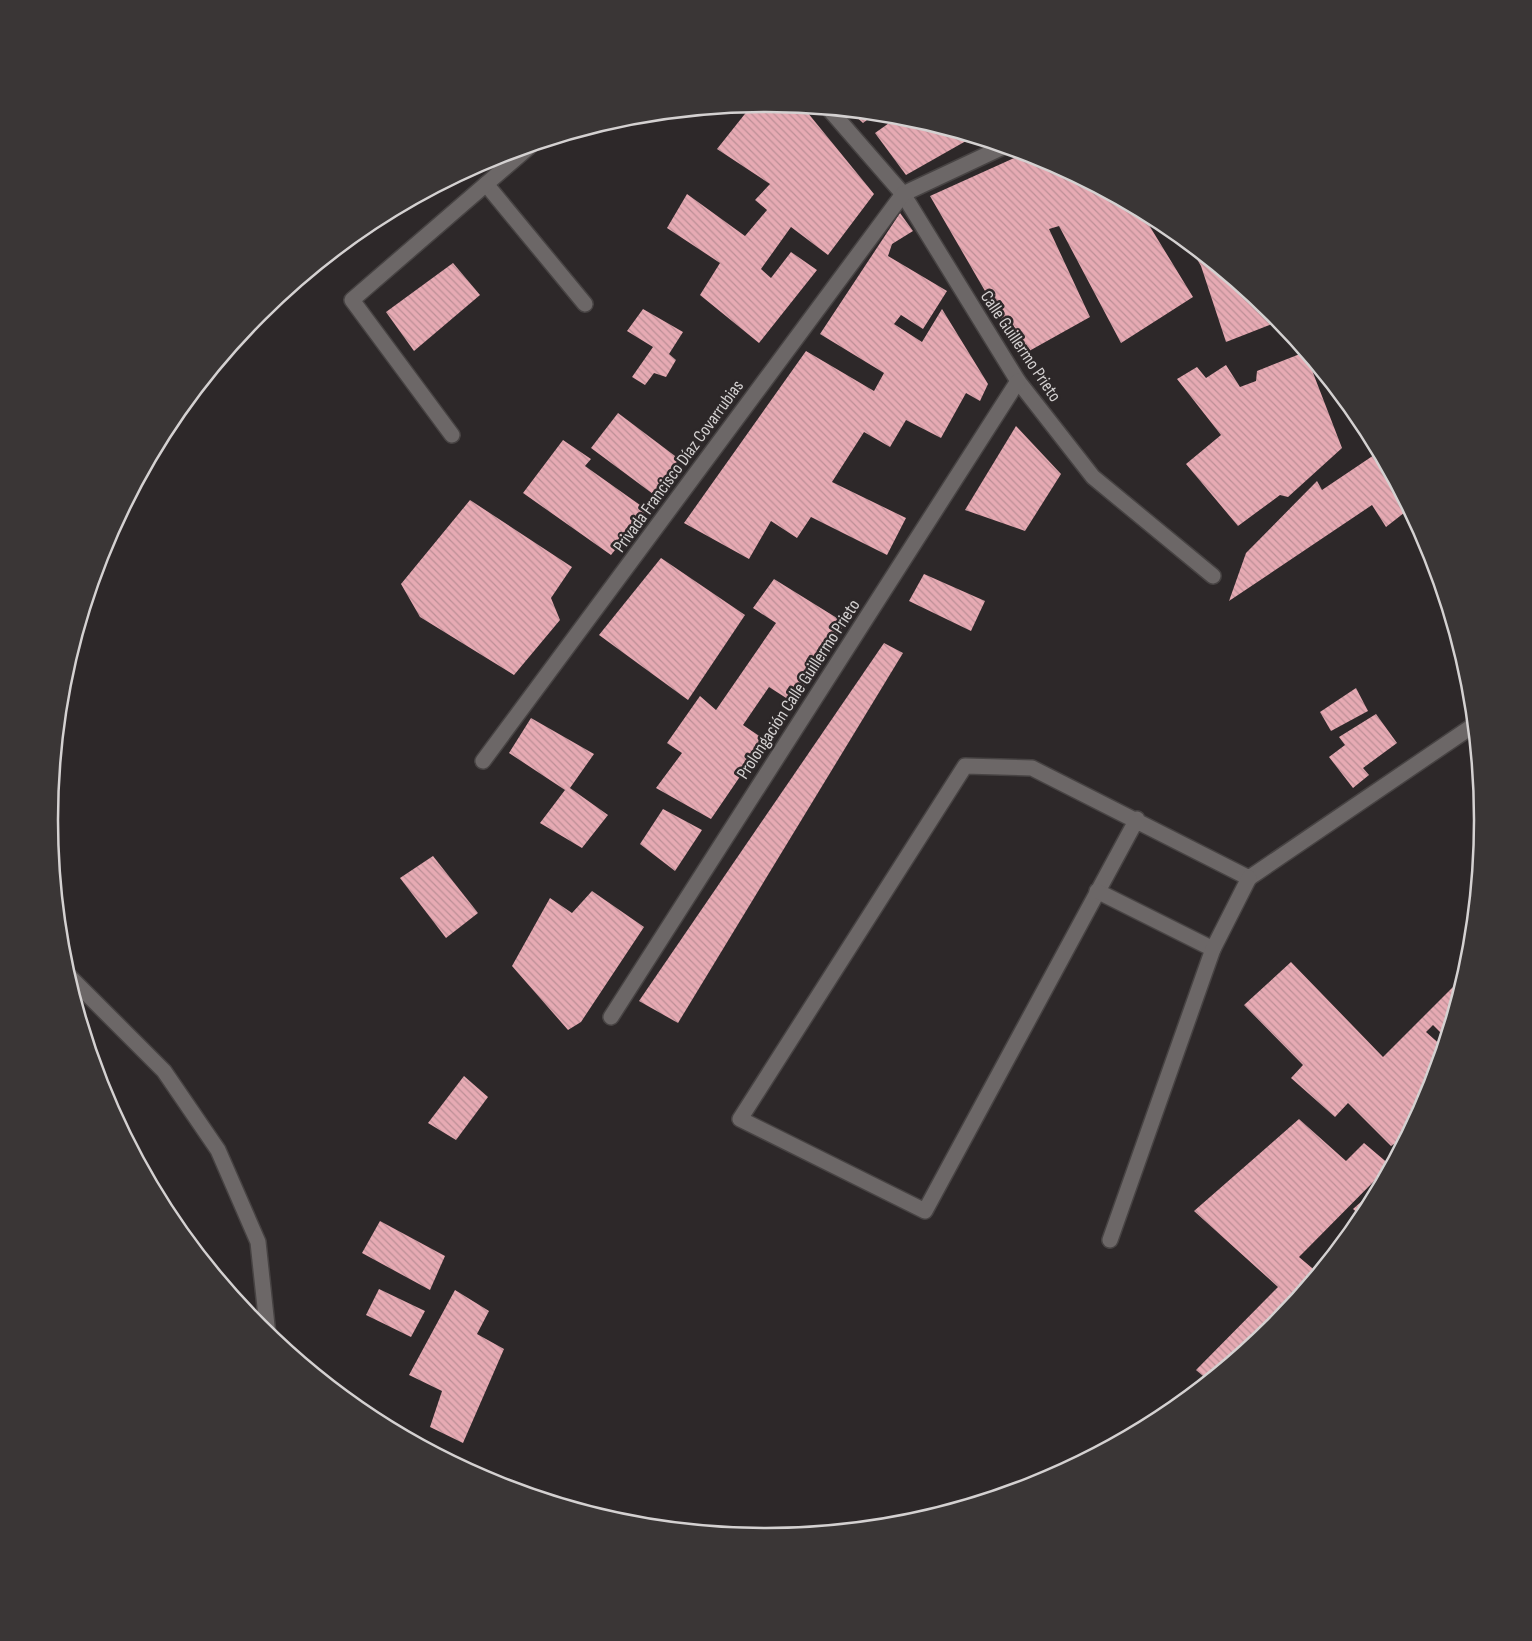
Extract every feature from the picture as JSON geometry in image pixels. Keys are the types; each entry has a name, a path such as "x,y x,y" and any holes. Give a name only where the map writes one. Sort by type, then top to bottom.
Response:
{"street":[{"name":"Calle Guillermo Prieto","path":"835,116 903,194 1018,381 1093,477 1213,576"},
{"path":"903,194 994,150"},
{"path":"452,435 352,300 515,159"},
{"path":"486,184 585,304"},
{"name":"Privada Francisco Díaz Covarrubias","path":"483,761 903,194"},
{"name":"Prolongación Calle Guillermo Prieto","path":"611,1017 1018,381"},
{"path":"1110,1240 1213,949 1249,878 1468,729"},
{"path":"1137,819 924,1211 740,1119 966,766 1032,768 1137,819 1249,878"},
{"path":"1097,892 1213,949"},
{"path":"77,984 164,1071 218,1150 258,1242 267,1323"}],"building":[{"path":"746,113 809,114 874,194 828,255 791,227 761,269 771,278 791,252 817,270 759,343 700,295 720,263 667,228 687,194 745,236 767,210 755,200 770,184 717,149"},
{"path":"857,118 867,120 863,123"},
{"path":"889,123 966,141 906,175 875,133"},
{"path":"1015,158 1037,166 1079,185 1148,224 1193,297 1121,343 1059,226 1049,229 1090,317 1022,355 930,196"},
{"path":"900,213 913,231 892,244 888,256 947,291 923,329 901,315 894,324 922,342 942,309 988,384 980,401 966,393 941,438 906,420 890,447 864,432 832,482 906,518 887,555 811,517 797,538 771,521 749,559 684,523 806,351 874,391 884,373 820,334"},
{"path":"1196,257 1233,288 1271,324 1226,342 1201,266"},
{"path":"453,263 480,295 414,351 386,312"},
{"path":"643,309 683,332 669,354 676,360 666,377 654,373 645,385 632,377 653,347 627,331"},
{"path":"1300,354 1311,368 1342,448 1288,497 1280,495 1238,526 1186,464 1221,435 1177,379 1197,367 1206,378 1226,365 1240,387 1256,381 1257,371"},
{"path":"618,413 679,459 653,494 591,448"},
{"path":"1016,426 1061,474 1025,531 965,510"},
{"path":"563,440 591,459 585,466 647,510 611,555 523,493"},
{"path":"1373,456 1404,513 1386,527 1372,505 1229,601 1246,553 1317,481 1322,490"},
{"path":"470,500 572,567 551,598 560,620 514,675 420,617 401,584"},
{"path":"661,558 745,615 688,700 599,635"},
{"path":"924,574 985,601 971,631 909,601"},
{"path":"774,579 845,623 794,703 769,687 743,725 765,740 711,819 656,788 682,753 667,743 700,696 716,710 776,623 753,608"},
{"path":"884,643 903,653 678,1023 639,1001"},
{"path":"1356,688 1368,711 1331,731 1320,712"},
{"path":"1376,714 1397,743 1363,768 1369,775 1353,788 1329,757 1345,745 1339,737"},
{"path":"531,718 594,754 570,788 608,815 582,848 540,823 565,790 509,753"},
{"path":"663,809 702,830 675,871 640,844"},
{"path":"433,856 478,913 446,938 400,878"},
{"path":"592,891 644,927 581,1022 568,1030 512,966 550,898 572,913"},
{"path":"1291,962 1383,1057 1455,985 1442,1032 1433,1025 1426,1032 1438,1043 1437,1048 1421,1092 1397,1142 1391,1146 1348,1103 1335,1117 1291,1078 1303,1065 1244,1005"},
{"path":"464,1076 488,1097 456,1140 428,1123"},
{"path":"1299,1119 1346,1161 1364,1143 1387,1162 1380,1175 1299,1257 1314,1270 1299,1288 1233,1353 1204,1377 1196,1370 1278,1287 1194,1211"},
{"path":"1365,1198 1356,1212 1353,1209"},
{"path":"380,1221 445,1256 430,1290 362,1253"},
{"path":"379,1289 425,1311 411,1337 366,1315"},
{"path":"455,1290 489,1311 477,1334 504,1349 463,1443 430,1427 442,1391 409,1375"}]}
